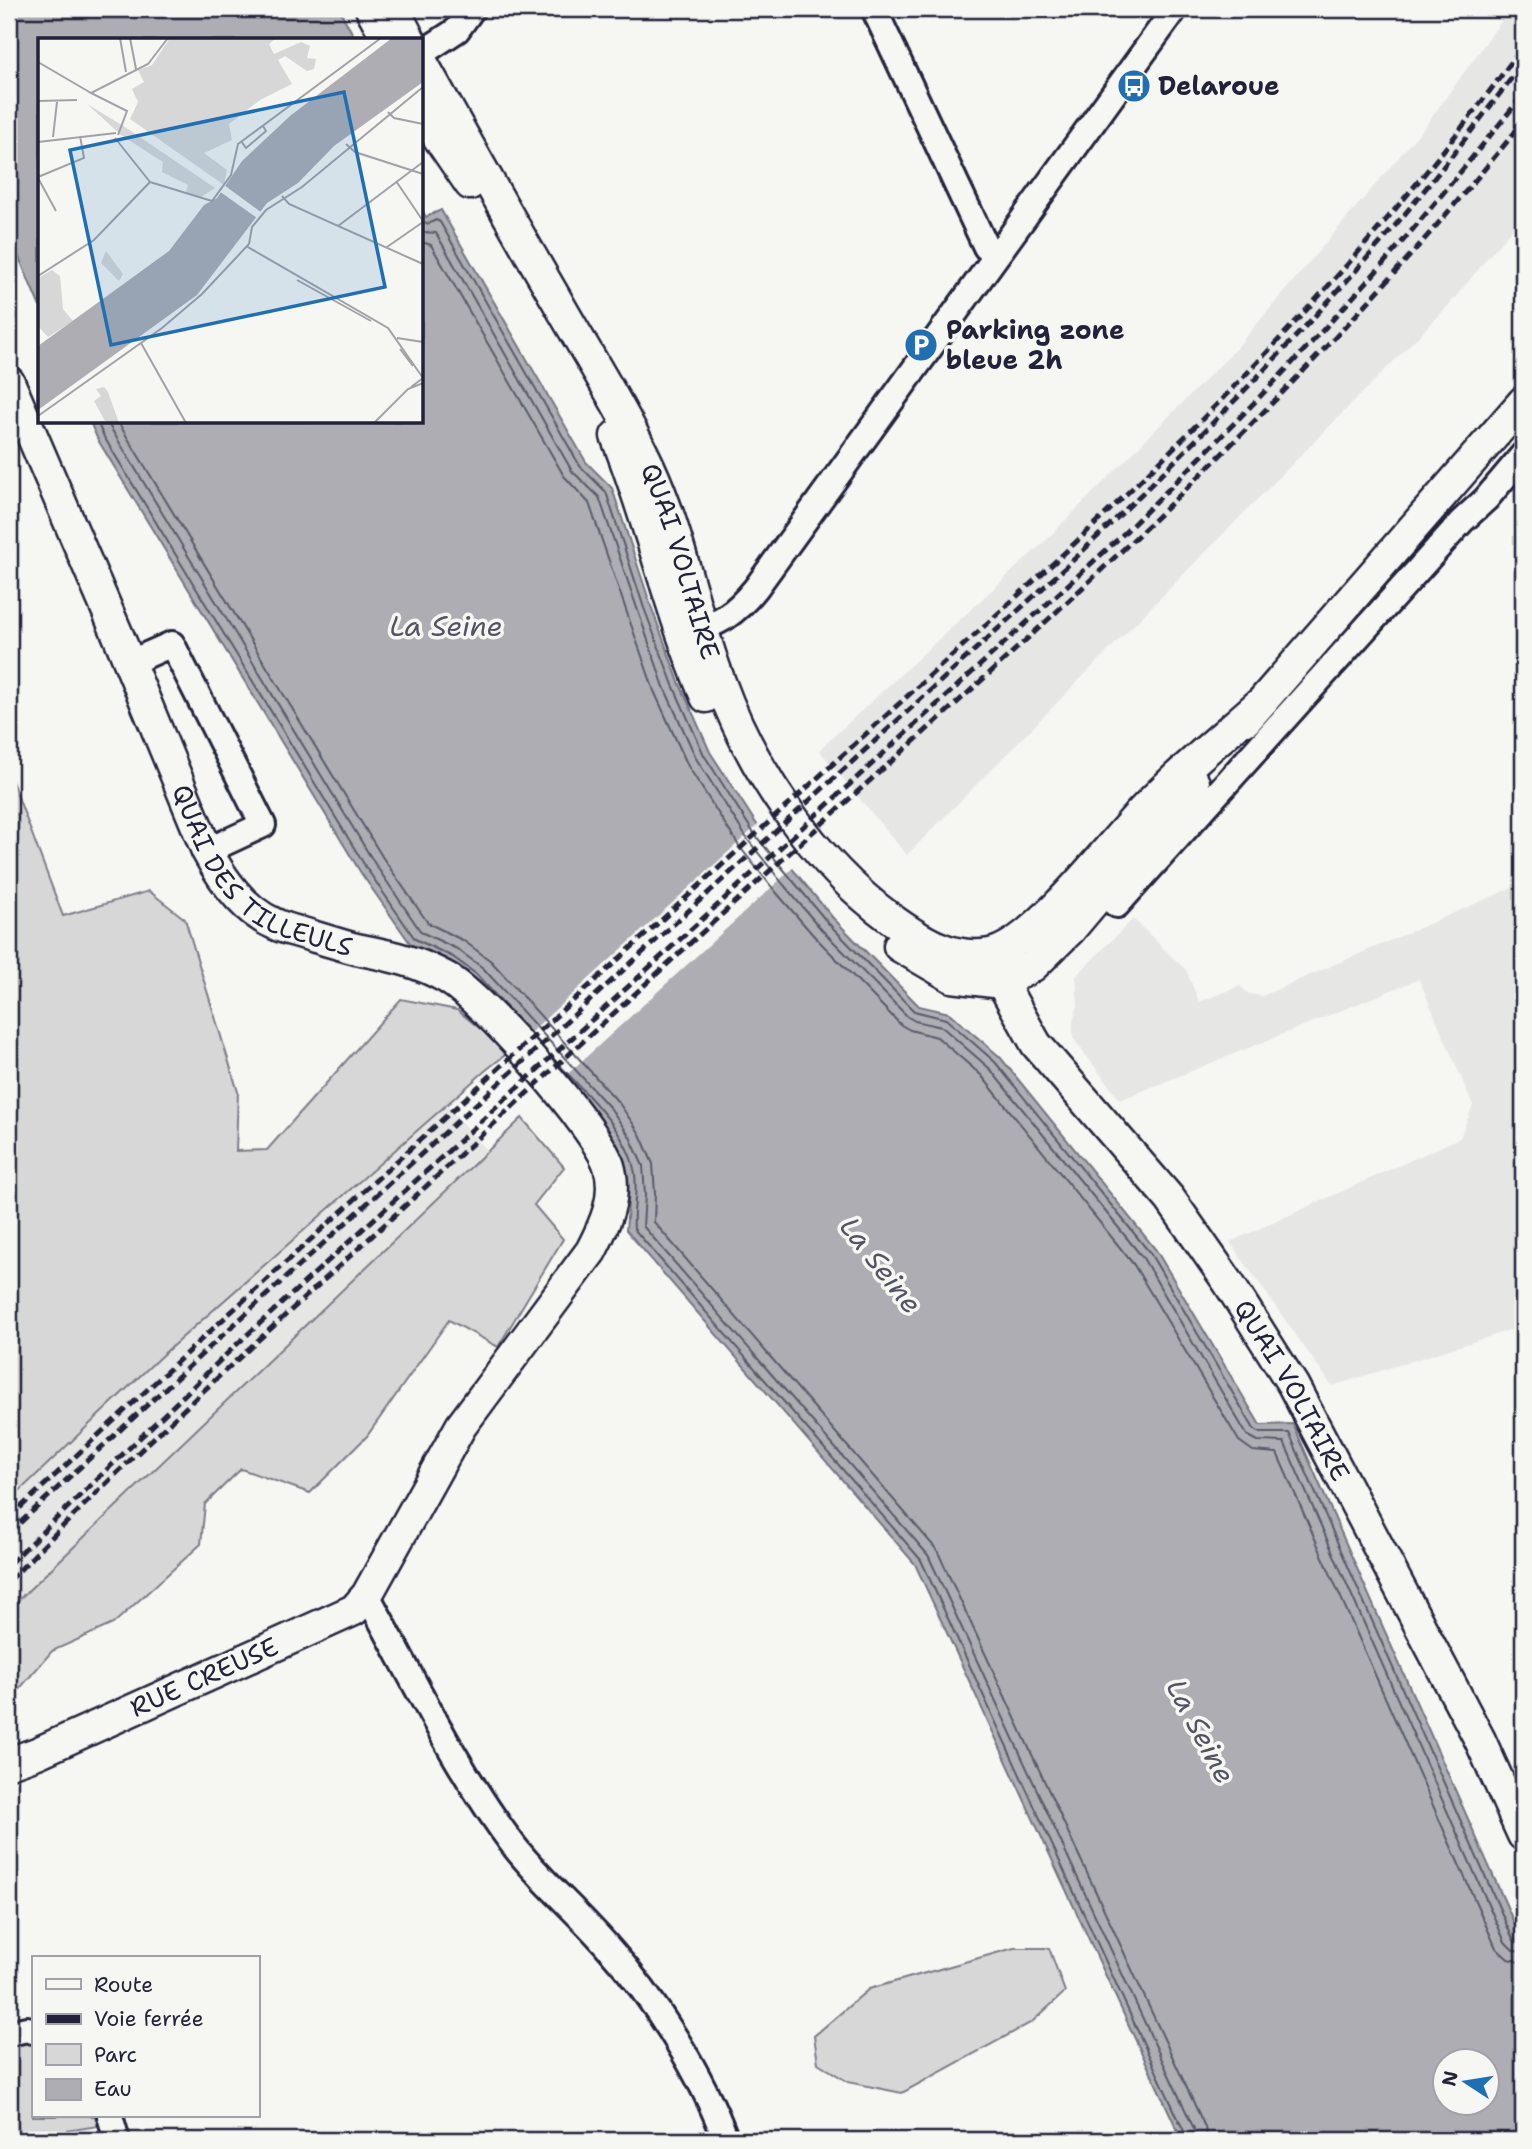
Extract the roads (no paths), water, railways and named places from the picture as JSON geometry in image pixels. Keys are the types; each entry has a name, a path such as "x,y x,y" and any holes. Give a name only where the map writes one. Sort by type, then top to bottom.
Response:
{"street":[{"path":"371,9 387,38"},
{"path":"394,9 409,38"},
{"path":"424,52 457,30 472,9"},
{"path":"874,9 986,247 997,256"},
{"path":"692,631 724,620 740,608 756,588 1175,9"},
{"name":"QUAI VOLTAIRE","path":"424,66 649,467 681,555 692,631 713,715 753,787 808,859 853,908 894,943 952,977 1002,983"},
{"name":"QUAI VOLTAIRE","path":"424,113 565,340 617,437 664,573 761,769 785,806 825,857 872,905 919,940 959,954 991,954 1002,983 1036,1044 1170,1199 1228,1282 1293,1385 1480,1740 1523,1835"},
{"name":"QUAI DES TILLEULS","path":"9,382 221,877 247,905 273,924 358,950 415,962 449,979 485,1010 537,1066 593,1136 609,1165 611,1207 591,1251 461,1426 367,1595"},
{"path":"1091,886 1117,905 1319,659 1523,402"},
{"path":"991,954 1015,943 1091,886 1258,705 1319,659 1486,499 1523,454"},
{"path":"129,663 172,644 263,825 208,851"},
{"path":"1002,983 1033,966 1070,930 1091,886"},
{"path":"367,1595 470,1784 516,1848 609,1947 642,1989 684,2054 715,2110 726,2140"},
{"name":"RUE CREUSE","path":"9,1774 23,1758 336,1619 354,1610 367,1595"},
{"path":"9,2033 27,2029 32,2031"},
{"path":"111,2118 117,2140"}],"water":[{"path":"9,9 339,9 355,38 38,38 38,302 9,234"},
{"name":"La Seine","path":"441,210 586,462 612,488 679,682 710,752 761,831 833,918 919,1006 949,1013 1000,1057 1156,1250 1260,1425 1293,1424 1523,1943 1523,2140 1182,2140 915,1564 626,1230 626,1172 617,1148 599,1119 450,963 429,951 412,946 361,873 98,440 91,424 424,424 424,214 426,217"}],"railway":[{"path":"9,1518 1122,499 1244,376 1361,249 1417,183 1523,46"},
{"path":"9,1533 1105,530 1253,381 1360,266 1444,166 1523,63"},
{"path":"9,1564 235,1346 1117,540 1247,410 1342,309 1411,231 1523,95"},
{"path":"9,1581 155,1436 256,1342 1136,537 1297,378 1450,210 1523,122"}],"place":[{"name":"Delaroue","path":"1134,86"},
{"name":"Parking zone bleue 2h","path":"921,345"}]}
